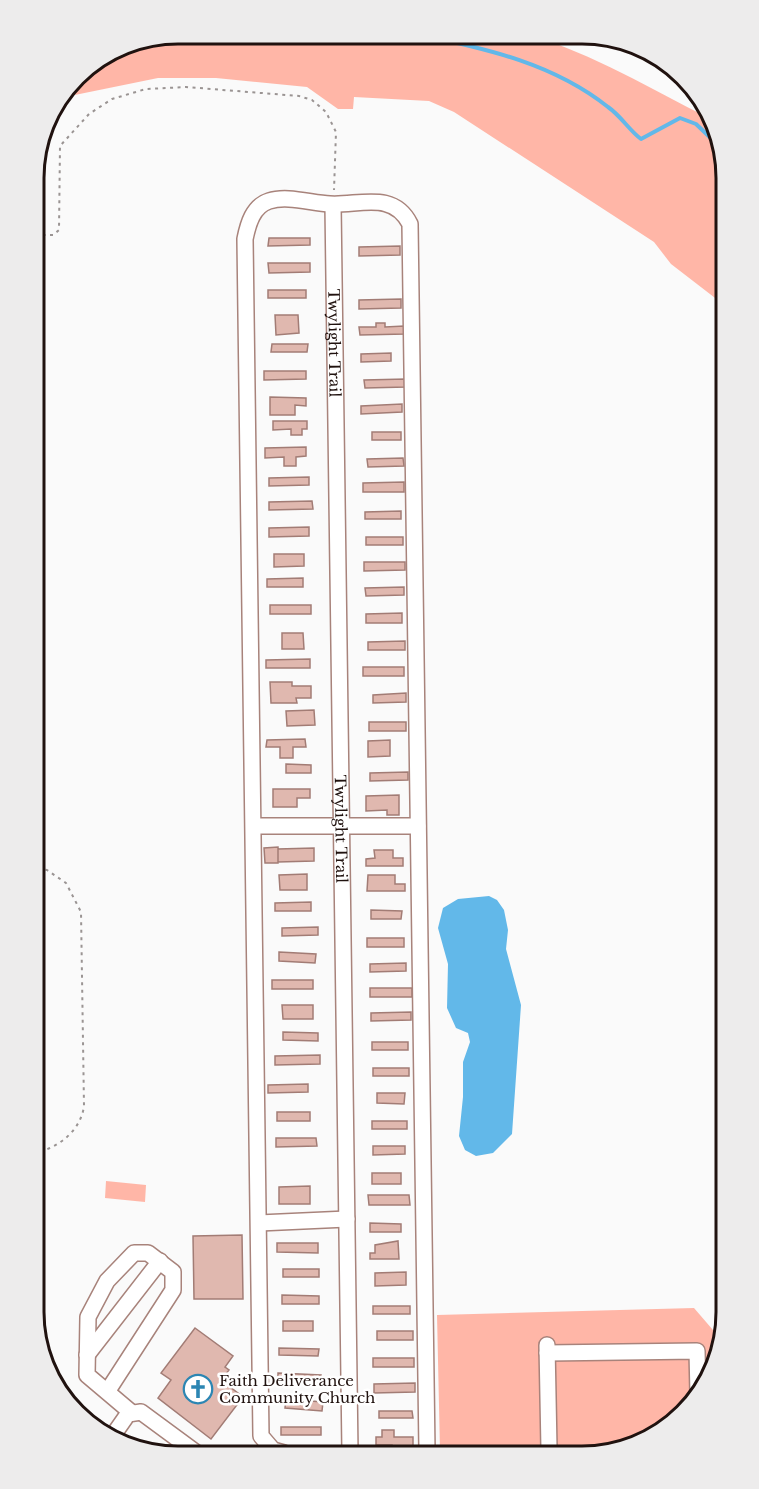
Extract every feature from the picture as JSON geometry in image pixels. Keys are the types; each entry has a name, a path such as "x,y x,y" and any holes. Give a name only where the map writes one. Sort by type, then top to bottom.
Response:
{"street":[{"path":"270,1446 261,1436 245,239 248,224 255,211 270,201 291,200 333,205 368,201 383,203 402,212 410,224 427,1446"},
{"name":"Twylight Trail","path":"333,205 350,1446"},
{"path":"254,826 418,826"},
{"path":"259,1223 347,1219"},
{"path":"107,1392 172,1290 173,1272 148,1253 134,1253 107,1281 88,1317 87,1375 107,1392 132,1413"},
{"path":"87,1355 160,1261"},
{"path":"549,1446 547,1349 697,1351 698,1378"},
{"path":"116,1431 128,1414 141,1412 187,1446"}],"path":[{"path":"44,235 53,235 59,230 60,146 88,114 112,99 146,89 186,87 239,90 312,100 326,112 336,132 333,205"},
{"path":"43,870 66,883 81,912 84,1106 82,1117 72,1132 60,1143 43,1150"}],"shaded area":[{"path":"169,44 556,44 576,52 699,113 702,118 713,152 716,178 716,299 671,264 654,242 454,112 429,101 354,97 353,109 338,109 307,87 216,78 158,78 72,96 103,66 143,48"},
{"path":"106,1181 146,1185 145,1202 105,1198"},
{"path":"694,1308 714,1331 702,1371 688,1393 670,1412 641,1432 607,1443 581,1446 440,1446 437,1315"}],"water":[{"path":"489,896 497,900 504,910 508,930 506,949 521,1005 512,1134 493,1153 476,1156 465,1150 459,1136 463,1097 463,1062 470,1042 468,1033 456,1028 447,1008 448,964 438,928 443,908 458,899"}],"building":[{"path":"269,238 310,238 310,245 268,246"},
{"path":"400,246 400,255 359,256 359,247"},
{"path":"268,263 310,263 310,272 269,273"},
{"path":"268,290 306,290 306,298 268,298"},
{"path":"401,299 401,308 359,309 359,300"},
{"path":"275,315 298,315 299,333 276,335"},
{"path":"376,323 385,323 385,327 404,326 405,334 360,335 359,327 376,327"},
{"path":"272,344 308,344 307,352 271,352"},
{"path":"391,353 391,361 361,362 361,354"},
{"path":"264,371 306,371 306,379 264,380"},
{"path":"406,379 406,387 365,388 364,380"},
{"path":"270,397 306,398 306,406 295,405 295,415 270,415"},
{"path":"402,404 402,412 361,414 361,406"},
{"path":"273,421 307,421 307,429 302,429 302,435 291,435 291,429 273,430"},
{"path":"372,432 401,432 401,440 372,440"},
{"path":"306,447 306,456 296,457 296,466 284,466 284,457 265,458 265,448"},
{"path":"403,458 404,466 368,467 367,459"},
{"path":"309,477 309,485 269,486 269,478"},
{"path":"404,482 404,492 363,492 363,483"},
{"path":"312,501 313,509 269,510 269,502"},
{"path":"401,511 401,519 365,519 365,512"},
{"path":"309,527 309,536 269,537 269,528"},
{"path":"366,537 403,537 403,545 366,545"},
{"path":"274,554 304,554 304,566 274,567"},
{"path":"364,562 405,562 405,570 364,571"},
{"path":"303,578 303,587 267,587 267,579"},
{"path":"404,587 404,595 366,596 365,588"},
{"path":"270,605 311,605 311,614 270,614"},
{"path":"402,613 402,623 366,623 366,614"},
{"path":"282,633 303,633 304,649 282,649"},
{"path":"405,641 405,650 368,650 368,642"},
{"path":"310,659 310,668 266,668 266,660"},
{"path":"363,667 404,667 404,676 363,676"},
{"path":"270,682 292,682 292,686 311,686 311,698 296,698 297,703 271,703"},
{"path":"406,693 406,702 373,703 373,695"},
{"path":"314,710 315,725 287,726 286,711"},
{"path":"369,722 406,722 406,731 369,731"},
{"path":"305,739 306,747 293,747 293,758 280,758 280,747 266,747 267,740"},
{"path":"390,740 390,756 368,757 368,741"},
{"path":"286,764 311,765 311,773 286,773"},
{"path":"408,772 408,780 370,781 370,773"},
{"path":"273,789 310,789 310,798 297,798 297,807 273,807"},
{"path":"399,795 399,815 387,815 387,810 366,811 366,796"},
{"path":"278,847 278,863 265,863 264,848"},
{"path":"314,848 314,861 278,862 278,849"},
{"path":"374,850 393,850 393,858 403,858 403,866 366,866 366,859 375,858"},
{"path":"307,874 307,890 280,890 279,875"},
{"path":"368,875 395,875 395,884 405,884 405,891 367,891"},
{"path":"311,902 311,911 275,911 275,903"},
{"path":"371,910 402,911 401,919 371,919"},
{"path":"318,927 318,935 282,936 282,928"},
{"path":"367,938 404,938 404,947 367,947"},
{"path":"279,952 316,954 315,963 279,961"},
{"path":"406,963 406,971 370,972 370,964"},
{"path":"272,980 313,980 313,989 272,989"},
{"path":"370,988 412,988 412,997 370,997"},
{"path":"282,1005 313,1005 313,1019 283,1019"},
{"path":"411,1012 411,1020 371,1021 371,1013"},
{"path":"283,1032 318,1033 318,1041 283,1040"},
{"path":"372,1042 408,1042 408,1050 372,1050"},
{"path":"320,1055 320,1064 275,1065 275,1056"},
{"path":"373,1068 409,1068 409,1076 373,1076"},
{"path":"308,1084 308,1092 268,1093 268,1085"},
{"path":"377,1093 405,1093 404,1104 377,1103"},
{"path":"277,1112 310,1112 310,1121 277,1121"},
{"path":"372,1121 407,1121 407,1129 372,1129"},
{"path":"276,1138 316,1138 317,1146 276,1147"},
{"path":"373,1146 405,1146 405,1154 373,1155"},
{"path":"372,1173 401,1173 401,1184 372,1184"},
{"path":"310,1186 310,1204 279,1204 279,1187"},
{"path":"368,1195 409,1195 410,1205 369,1205"},
{"path":"370,1223 401,1224 401,1232 370,1232"},
{"path":"242,1235 243,1299 194,1299 193,1236"},
{"path":"398,1241 399,1259 370,1259 370,1253 375,1253 375,1245"},
{"path":"277,1243 318,1243 318,1253 277,1252"},
{"path":"283,1269 319,1269 319,1277 283,1277"},
{"path":"406,1272 406,1285 375,1286 375,1273"},
{"path":"282,1295 319,1296 319,1304 282,1304"},
{"path":"373,1306 410,1306 410,1314 373,1314"},
{"path":"283,1321 313,1321 313,1331 283,1331"},
{"name":"Faith Deliverance Community Church","path":"195,1328 233,1356 225,1367 229,1370 221,1380 243,1397 211,1439 158,1398 171,1380 161,1373"},
{"path":"377,1331 413,1331 413,1340 377,1340"},
{"path":"279,1348 319,1349 318,1356 279,1355"},
{"path":"373,1358 414,1358 414,1367 373,1367"},
{"path":"278,1373 321,1375 320,1383 278,1381"},
{"path":"415,1383 415,1392 374,1393 374,1384"},
{"path":"286,1399 323,1402 322,1411 285,1408"},
{"path":"379,1411 412,1411 413,1418 379,1418"},
{"path":"281,1427 321,1427 321,1435 281,1435"},
{"path":"382,1430 394,1430 394,1437 413,1437 413,1446 376,1445 376,1437 382,1437"}],"waterway":[{"path":"462,44 519,60 565,80 587,92 613,111 641,139 680,118 696,124 708,136"}],"place":[{"name":"Faith Deliverance Community Church","path":"198,1389"}]}
